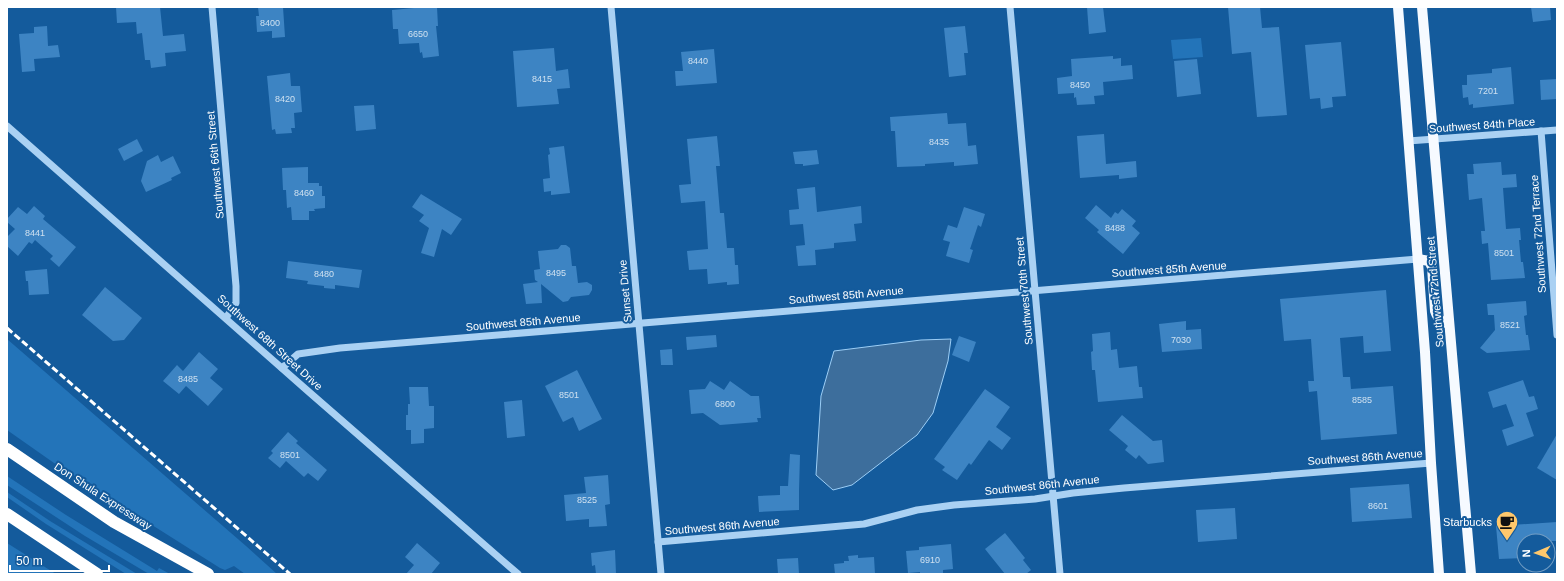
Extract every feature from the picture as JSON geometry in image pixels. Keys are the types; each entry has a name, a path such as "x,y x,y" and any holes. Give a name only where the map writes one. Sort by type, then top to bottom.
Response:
{"highway":[{"name":"Don Shula Expressway","path":"7,449 114,522 208,574"},
{"path":"7,514 97,574"}],"main road":[{"name":"Southwest 72nd Street","path":"1398,7 1425,352 1439,574"},
{"name":"Southwest 72nd Street","path":"1422,7 1471,574"},
{"path":"1418,259 1429,261 1432,267 1435,311 1440,321 1449,324"}],"street":[{"name":"Southwest 66th Street","path":"212,7 236,286 236,303 226,318"},
{"name":"Sunset Drive","path":"611,7 661,574"},
{"name":"Southwest 70th Street","path":"1010,7 1060,574"},
{"name":"Southwest 68th Street Drive","path":"7,126 518,574"},
{"name":"Southwest 84th Place","path":"1408,141 1557,130"},
{"name":"Southwest 72nd Terrace","path":"1541,131 1557,335"},
{"name":"Southwest 85th Avenue","path":"282,368 298,354 330,349 1418,259"},
{"name":"Southwest 86th Avenue","path":"658,542 864,524 927,508 991,501 1035,499 1124,488 1431,463"}],"shaded area":[{"path":"1201,38 1203,57 1173,59 1171,40"},
{"path":"7,339 277,574 245,574 234,566 225,570 220,568 54,463 7,430"},
{"path":"951,339 948,361 933,413 917,435 852,485 833,490 816,475 821,396 834,351 921,340"},
{"path":"7,476 66,515 157,571 159,568 170,574 149,574 85,536 7,485"},
{"path":"7,492 50,521 137,574 126,574 46,524 7,497"},
{"path":"7,543 56,574 7,574"}],"building":[{"path":"116,7 160,7 163,36 184,34 186,51 165,53 166,66 151,68 150,60 145,60 142,33 137,34 136,22 117,23"},
{"path":"258,7 283,7 285,37 272,38 272,31 257,32 256,16 259,16"},
{"path":"437,7 438,26 436,26 439,56 423,58 422,52 420,53 419,43 399,44 398,29 393,29 392,10"},
{"path":"1087,7 1103,7 1106,32 1089,34"},
{"path":"1228,7 1260,7 1262,28 1279,27 1287,115 1257,117 1251,52 1232,54"},
{"path":"1531,7 1550,7 1551,20 1533,22"},
{"path":"47,26 48,46 58,45 60,57 34,59 35,71 22,72 19,34 34,33 34,27"},
{"path":"965,26 968,53 964,53 966,75 949,77 944,28"},
{"path":"1341,42 1346,96 1332,97 1333,107 1321,109 1320,98 1310,99 1305,45"},
{"path":"554,48 556,71 568,69 570,88 557,89 559,104 517,107 513,51"},
{"path":"714,49 717,83 676,86 675,71 683,71 681,52"},
{"path":"1113,56 1113,59 1121,58 1121,66 1132,65 1133,79 1103,82 1104,95 1094,96 1095,104 1077,105 1076,97 1074,98 1074,93 1058,94 1057,78 1072,76 1071,59"},
{"path":"1197,59 1201,94 1177,97 1174,61"},
{"path":"1511,67 1514,104 1473,108 1473,104 1469,105 1468,97 1463,98 1462,85 1467,85 1467,75 1492,73 1492,69"},
{"path":"290,73 291,86 300,86 302,112 294,113 295,128 291,128 292,133 276,134 275,129 272,130 267,76"},
{"path":"1557,79 1557,99 1541,100 1540,80"},
{"path":"374,105 376,129 356,131 354,106"},
{"path":"947,113 948,124 966,123 968,146 976,145 978,164 954,166 954,162 925,164 925,166 897,167 895,131 891,131 890,117"},
{"path":"1104,134 1106,164 1136,161 1137,177 1119,179 1119,175 1080,178 1077,136"},
{"path":"717,136 720,166 716,166 720,213 724,213 727,248 734,248 735,265 738,265 739,284 727,285 727,282 708,284 707,269 689,270 687,251 708,249 705,201 681,203 679,185 691,184 687,139"},
{"path":"137,139 143,151 124,161 118,149"},
{"path":"564,146 570,193 551,195 551,191 544,192 543,179 550,178 548,155 550,154 549,148"},
{"path":"817,150 819,164 803,166 803,164 795,164 793,152"},
{"path":"158,155 161,162 173,156 181,173 171,178 172,180 146,192 141,181 147,161"},
{"path":"1501,162 1502,175 1516,174 1517,187 1503,188 1506,229 1520,228 1521,240 1519,240 1521,262 1523,262 1525,278 1491,280 1488,243 1482,244 1481,231 1485,231 1482,198 1469,200 1467,174 1474,174 1473,164"},
{"path":"308,167 308,183 319,183 319,186 322,186 322,196 325,196 325,208 309,211 309,220 292,220 291,207 287,208 286,190 283,190 282,168"},
{"path":"815,187 817,212 861,206 862,223 854,224 856,241 834,243 834,248 815,250 816,265 798,266 796,246 805,245 803,224 790,225 789,210 799,209 797,189"},
{"path":"421,194 462,219 451,235 442,229 434,257 421,253 429,228 419,221 424,215 412,207"},
{"path":"1096,205 1111,218 1115,212 1118,214 1122,209 1136,221 1132,226 1140,233 1123,254 1097,232 1099,230 1085,218"},
{"path":"34,206 45,216 43,219 76,247 59,267 50,259 53,256 35,240 32,244 29,242 18,256 7,246 7,237 15,229 7,222 7,219 18,207 27,214"},
{"path":"964,207 985,214 981,227 978,225 970,249 973,250 969,263 946,256 950,242 943,240 948,225 957,228"},
{"path":"561,245 566,245 570,248 572,266 576,266 578,283 587,282 592,285 592,290 589,295 571,297 568,301 563,302 541,284 542,303 526,304 523,284 538,282 535,280 534,270 540,269 538,251 558,249"},
{"path":"288,261 362,270 359,288 335,285 335,289 324,288 324,286 307,284 308,281 286,278"},
{"path":"47,269 49,294 29,295 28,281 26,281 25,271"},
{"path":"105,287 142,318 124,340 113,341 82,315"},
{"path":"1386,290 1391,351 1364,353 1363,336 1340,338 1343,377 1350,377 1351,389 1393,386 1397,434 1321,440 1317,391 1309,392 1308,381 1314,381 1311,339 1284,341 1280,299"},
{"path":"1526,301 1527,315 1524,316 1526,335 1528,335 1530,350 1487,353 1480,348 1495,330 1494,315 1488,315 1487,304"},
{"path":"1186,321 1186,330 1201,329 1202,349 1162,352 1159,324"},
{"path":"1110,332 1111,350 1117,349 1119,368 1137,366 1139,387 1142,387 1143,398 1098,402 1095,370 1092,370 1092,334"},
{"path":"716,335 717,347 687,350 686,337"},
{"path":"959,336 976,342 969,362 952,355"},
{"path":"672,349 673,365 661,365 660,350"},
{"path":"199,352 218,369 210,378 223,389 208,406 186,386 179,394 163,381 177,365 183,371"},
{"path":"577,370 602,419 579,431 573,417 563,422 545,386"},
{"path":"1523,380 1529,397 1534,396 1538,409 1526,413 1534,436 1507,446 1502,430 1514,426 1506,404 1493,408 1488,392"},
{"path":"710,381 724,390 730,381 751,396 759,396 761,418 757,418 758,422 720,425 703,413 691,414 689,390 705,389"},
{"path":"409,387 428,387 429,406 434,406 434,428 424,429 424,443 411,444 411,430 406,430 406,415 408,415 408,404 410,404"},
{"path":"985,389 1010,407 996,427 1011,438 1002,450 989,440 971,465 969,463 957,480 942,470 945,467 934,459"},
{"path":"522,400 525,436 507,438 504,402"},
{"path":"1122,415 1153,441 1162,440 1164,462 1148,464 1139,455 1136,459 1125,450 1128,446 1109,430"},
{"path":"288,432 298,441 296,443 327,470 318,481 308,473 304,477 286,461 280,468 268,458 273,453 271,451"},
{"path":"1557,434 1557,480 1537,468"},
{"path":"790,454 800,455 799,510 759,512 758,496 780,495 780,486 788,486"},
{"path":"608,475 610,504 605,505 607,526 589,527 589,519 566,521 564,495 586,493 584,477"},
{"path":"1409,484 1412,518 1352,522 1350,488"},
{"path":"1235,508 1237,539 1198,542 1196,510"},
{"path":"1557,522 1557,541 1556,533 1516,533 1516,558 1499,559 1496,526"},
{"path":"1005,533 1025,558 1023,560 1031,570 1026,574 1005,574 985,549"},
{"path":"417,543 440,563 431,574 406,574 414,565 405,557"},
{"path":"951,544 953,569 943,570 943,574 920,574 920,572 908,573 906,551 919,550 919,547"},
{"path":"615,550 616,574 596,574 595,565 592,566 591,553"},
{"path":"858,555 858,558 874,557 875,574 835,574 834,564 849,561 848,556"},
{"path":"798,558 799,574 778,574 777,559"}],"railway":[{"path":"7,328 290,574"}],"place":[{"name":"Starbucks","path":"1507,542"}]}
